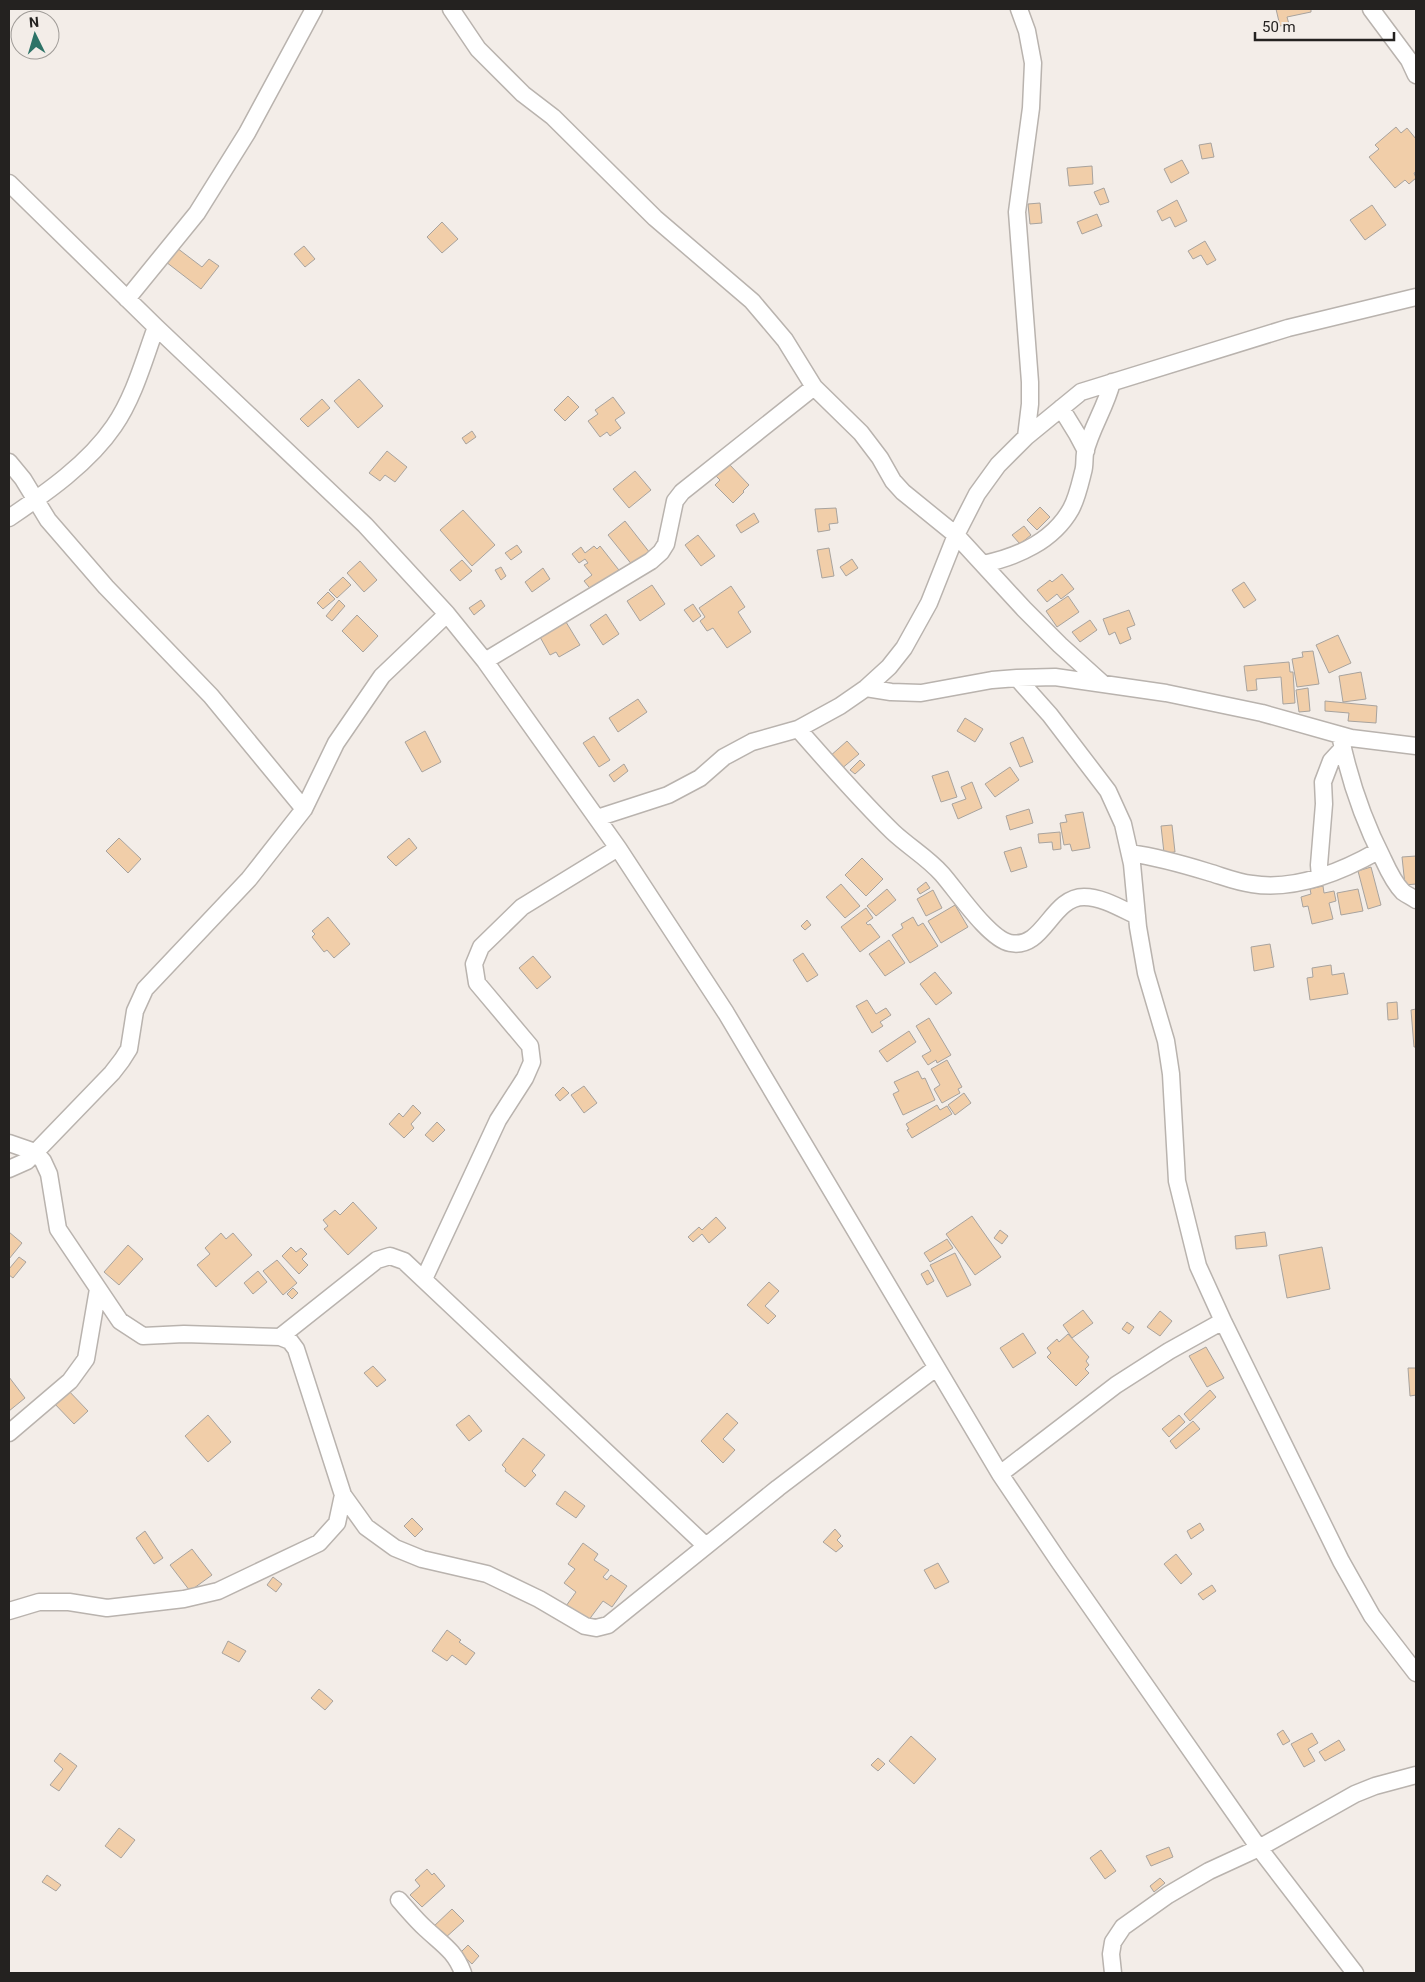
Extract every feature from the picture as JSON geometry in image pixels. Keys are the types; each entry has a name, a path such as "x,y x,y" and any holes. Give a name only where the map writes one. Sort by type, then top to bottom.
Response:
{"street":[{"path":"127,299 197,213 247,133 314,9"},
{"path":"451,9 478,49 523,94 553,117 655,218 752,301 784,340 814,387 861,432 880,458 893,481 903,492 956,535 1048,633 1102,683"},
{"path":"1019,9 1027,31 1033,63 1031,108 1017,212 1030,382 1030,404 1026,437"},
{"path":"1371,9 1409,60 1416,75"},
{"path":"9,183 156,328 365,525 447,614 485,661 618,848 726,1013 1000,1474 1259,1848 1355,1973"},
{"path":"597,818 668,795 700,778 724,758 752,742 798,729 840,706 866,688 889,667 904,648 929,603 956,535 982,487 998,465 1026,437 1081,392 1288,328 1416,297"},
{"path":"9,518 93,454 115,424 134,386 156,328"},
{"path":"983,564 1014,556 1027,550 1060,524 1071,509 1084,470 1086,451 1103,411 1112,382"},
{"path":"485,661 651,561 661,552 666,544 675,501 682,492 699,481 814,387"},
{"path":"1061,408 1086,451"},
{"path":"9,462 24,479 48,520 61,536 106,587 211,696 304,809"},
{"path":"9,1169 27,1160 112,1074 129,1049 135,1012 145,989 249,879 304,809 336,743 382,676 447,614"},
{"path":"866,688 891,692 921,693 1017,678 1055,677 1102,683 1237,707 1341,742 1416,746"},
{"path":"1017,678 1050,715 1108,791 1123,824 1130,853 1146,973 1166,1041 1171,1074 1177,1181 1198,1266 1341,1561 1372,1616 1416,1673"},
{"path":"798,729 868,806 894,832 941,873 988,929 1002,940 1010,944 1032,939 1056,911 1078,898 1101,900 1137,916"},
{"path":"1341,742 1354,792 1378,851 1393,880 1404,892 1416,900"},
{"path":"1320,877 1318,865 1324,804 1323,782 1341,742"},
{"path":"424,1279 498,1120 525,1078 532,1062 530,1046 477,983 474,964 481,947 522,907 618,848"},
{"path":"1130,853 1159,858 1252,884 1280,885 1299,883 1352,866 1378,851"},
{"path":"9,1143 35,1152 43,1161 49,1174 58,1229 120,1321 144,1336 184,1334 280,1337 290,1341 296,1349 343,1495 366,1527 395,1548 422,1559 487,1574 540,1599 585,1626 596,1628 608,1625 778,1488 936,1368"},
{"path":"280,1337 376,1260 390,1256 404,1261 706,1546"},
{"path":"9,1433 70,1381 86,1358 98,1290"},
{"path":"1000,1474 1116,1385 1168,1351 1223,1321"},
{"path":"9,1611 38,1602 69,1602 107,1608 184,1599 218,1591 319,1543 338,1523 343,1495"},
{"path":"1113,1973 1111,1954 1113,1942 1123,1927 1168,1895 1201,1875 1259,1848 1355,1794 1375,1786 1416,1775"},
{"path":"399,1900 426,1929 447,1946 459,1963 463,1973"}],"building":[{"path":"1276,9 1311,9 1311,12 1287,17 1289,24 1280,26"},
{"path":"1396,127 1401,133 1407,128 1416,139 1416,172 1414,173 1416,178 1409,184 1405,180 1395,188 1369,157 1379,149 1375,145"},
{"path":"1211,143 1214,157 1202,159 1199,145"},
{"path":"1182,160 1189,173 1171,183 1164,169"},
{"path":"1092,166 1093,184 1069,186 1067,168"},
{"path":"1104,188 1109,202 1100,205 1094,192"},
{"path":"1177,200 1187,221 1175,227 1170,217 1162,221 1157,211"},
{"path":"1040,203 1042,223 1030,224 1028,204"},
{"path":"1372,205 1386,225 1365,240 1350,220"},
{"path":"1097,214 1102,226 1082,234 1077,222"},
{"path":"442,222 458,239 442,253 427,237"},
{"path":"1205,241 1216,260 1207,265 1201,255 1193,259 1188,251"},
{"path":"304,246 315,259 305,267 294,254"},
{"path":"177,248 202,267 209,259 219,266 201,289 166,262"},
{"path":"359,379 383,406 358,428 334,401"},
{"path":"568,396 579,407 565,421 554,410"},
{"path":"613,397 625,413 615,420 621,428 610,436 607,432 600,437 588,421 598,414 595,410"},
{"path":"322,399 330,408 308,427 300,419"},
{"path":"472,431 476,437 466,444 462,438"},
{"path":"387,451 407,467 395,482 385,475 380,481 369,473"},
{"path":"729,464 749,485 733,503 715,485 720,480 716,476"},
{"path":"635,471 651,490 629,508 613,489"},
{"path":"1040,507 1050,517 1037,530 1027,520"},
{"path":"836,508 838,523 829,524 830,530 818,532 815,509"},
{"path":"463,510 495,545 472,566 440,530"},
{"path":"754,513 759,522 741,533 736,525"},
{"path":"625,521 650,553 633,566 608,535"},
{"path":"1024,526 1031,535 1020,544 1012,535"},
{"path":"698,535 715,556 701,566 685,545"},
{"path":"517,545 522,552 511,560 505,553"},
{"path":"594,546 597,549 600,546 622,574 593,592 584,581 592,575 584,565 588,563 585,559 579,563 572,554 581,547 585,553"},
{"path":"829,548 834,576 822,578 817,550"},
{"path":"852,559 858,568 846,576 840,567"},
{"path":"462,560 472,571 460,581 450,570"},
{"path":"360,561 377,580 364,592 347,573"},
{"path":"501,567 506,576 501,580 495,570"},
{"path":"543,568 550,579 532,592 525,582"},
{"path":"1062,574 1074,589 1061,599 1057,594 1047,602 1037,590"},
{"path":"343,577 351,585 337,598 329,590"},
{"path":"1244,582 1256,600 1244,608 1232,590"},
{"path":"652,585 665,604 640,621 627,601"},
{"path":"731,586 745,607 738,612 751,632 727,648 713,628 707,631 700,621 705,617 699,608"},
{"path":"328,592 335,599 323,609 317,603"},
{"path":"1068,596 1079,612 1057,627 1046,611"},
{"path":"339,600 345,606 332,621 326,616"},
{"path":"481,600 485,606 474,615 469,608"},
{"path":"693,604 701,616 693,622 684,610"},
{"path":"1129,610 1135,625 1127,628 1131,639 1120,644 1115,632 1109,635 1103,619"},
{"path":"606,614 619,634 603,645 590,625"},
{"path":"357,615 378,636 363,652 342,631"},
{"path":"1090,620 1097,630 1080,642 1072,632"},
{"path":"566,622 580,645 559,657 556,652 550,655 540,637"},
{"path":"1338,635 1351,663 1329,673 1316,645"},
{"path":"1313,651 1319,684 1297,687 1292,659 1303,657 1302,652"},
{"path":"1289,662 1290,672 1293,672 1295,703 1283,704 1281,677 1256,679 1257,690 1247,691 1244,666"},
{"path":"1361,672 1366,699 1343,702 1339,676"},
{"path":"1308,688 1310,711 1299,712 1296,690"},
{"path":"638,699 647,712 618,732 609,718"},
{"path":"1325,701 1377,706 1376,723 1348,721 1349,713 1325,711"},
{"path":"965,718 983,729 975,742 957,731"},
{"path":"425,731 441,762 422,772 405,742"},
{"path":"594,736 610,760 599,767 583,743"},
{"path":"1023,737 1033,762 1020,767 1010,743"},
{"path":"847,741 859,754 840,770 829,757"},
{"path":"860,760 865,765 855,774 850,770"},
{"path":"624,764 628,771 614,782 609,775"},
{"path":"1010,767 1019,780 995,797 985,784"},
{"path":"948,771 957,797 941,802 932,776"},
{"path":"972,782 982,808 958,819 952,804 966,799 961,787"},
{"path":"1029,809 1033,823 1010,830 1006,816"},
{"path":"1083,812 1090,848 1072,851 1070,844 1064,845 1060,823 1067,822 1065,815"},
{"path":"1172,825 1175,852 1164,853 1161,826"},
{"path":"1060,832 1061,849 1053,850 1052,842 1039,843 1038,834"},
{"path":"119,838 141,859 128,873 106,851"},
{"path":"409,838 417,848 396,866 387,857"},
{"path":"1021,847 1027,867 1011,872 1004,852"},
{"path":"1416,856 1416,884 1405,885 1402,857"},
{"path":"862,858 883,879 866,896 845,875"},
{"path":"1371,867 1381,905 1368,909 1358,871"},
{"path":"926,882 930,888 920,894 917,889"},
{"path":"841,884 860,906 845,918 826,897"},
{"path":"1323,886 1324,893 1334,891 1336,901 1329,903 1333,919 1312,924 1308,906 1303,907 1301,897 1311,894 1310,889"},
{"path":"887,889 896,900 876,916 867,906"},
{"path":"1358,889 1363,911 1341,915 1337,893"},
{"path":"933,890 942,908 926,916 917,899"},
{"path":"955,905 968,927 941,943 928,921"},
{"path":"866,908 873,918 866,923 870,924 880,937 860,952 841,927"},
{"path":"328,917 350,944 334,958 327,950 324,952 312,937 315,934 312,931"},
{"path":"913,917 918,926 923,923 938,946 910,963 892,935 903,928 901,924"},
{"path":"807,920 811,925 805,930 801,926"},
{"path":"889,940 905,963 885,976 869,954"},
{"path":"1270,944 1274,967 1254,971 1251,947"},
{"path":"803,953 818,975 807,982 793,960"},
{"path":"533,956 551,977 537,989 519,968"},
{"path":"1331,965 1332,975 1344,973 1348,994 1310,1000 1307,978 1313,977 1312,968"},
{"path":"935,972 952,993 936,1005 920,984"},
{"path":"867,1000 876,1014 886,1008 891,1015 880,1022 883,1026 872,1033 856,1006"},
{"path":"1397,1002 1398,1019 1388,1020 1387,1003"},
{"path":"1416,1009 1416,1047 1414,1047 1411,1010"},
{"path":"929,1018 951,1055 937,1063 936,1060 928,1065 922,1056 931,1051 916,1026"},
{"path":"909,1031 916,1042 887,1062 879,1051"},
{"path":"947,1060 962,1087 958,1089 960,1093 942,1103 934,1089 940,1085 931,1069"},
{"path":"918,1071 922,1079 925,1078 935,1100 903,1115 893,1094 899,1091 894,1082"},
{"path":"584,1086 597,1103 584,1113 571,1095"},
{"path":"563,1087 569,1093 560,1101 555,1095"},
{"path":"964,1093 971,1103 955,1115 948,1105"},
{"path":"413,1105 421,1113 411,1124 414,1128 404,1138 389,1124 399,1113 403,1117"},
{"path":"937,1105 940,1110 947,1106 952,1114 912,1138 906,1124"},
{"path":"437,1122 445,1130 433,1142 425,1135"},
{"path":"353,1202 377,1228 348,1255 324,1229 328,1226 323,1220 335,1210 340,1215"},
{"path":"972,1216 1001,1257 975,1275 946,1234"},
{"path":"716,1217 726,1228 709,1243 702,1234 693,1242 688,1237 699,1227 702,1230"},
{"path":"1000,1230 1008,1236 1002,1244 994,1238"},
{"path":"9,1232 22,1243 9,1259"},
{"path":"1265,1232 1267,1246 1236,1249 1235,1236"},
{"path":"221,1233 226,1239 233,1233 252,1255 216,1287 197,1265 210,1254 205,1248"},
{"path":"947,1239 953,1248 930,1262 924,1253"},
{"path":"128,1245 143,1259 119,1285 104,1272"},
{"path":"291,1247 296,1252 301,1248 307,1254 302,1259 308,1265 299,1274 282,1256"},
{"path":"1322,1247 1330,1289 1287,1298 1279,1255"},
{"path":"955,1253 971,1285 947,1297 930,1265"},
{"path":"19,1257 26,1262 13,1278 9,1275 9,1269"},
{"path":"277,1260 297,1283 283,1295 263,1271"},
{"path":"928,1270 934,1281 927,1285 921,1274"},
{"path":"258,1271 267,1282 253,1294 244,1283"},
{"path":"769,1282 779,1291 765,1306 776,1316 768,1324 747,1305"},
{"path":"293,1288 298,1293 292,1299 287,1294"},
{"path":"1083,1310 1093,1323 1072,1338 1063,1325"},
{"path":"1160,1311 1172,1321 1160,1336 1147,1327"},
{"path":"1127,1322 1134,1327 1129,1334 1122,1329"},
{"path":"1023,1333 1036,1353 1013,1368 1000,1348"},
{"path":"1068,1334 1089,1357 1086,1361 1089,1365 1085,1369 1089,1373 1076,1386 1047,1357 1051,1353 1047,1348 1057,1339 1059,1342"},
{"path":"1206,1347 1224,1378 1207,1387 1189,1356"},
{"path":"373,1366 386,1380 377,1387 364,1373"},
{"path":"1408,1368 1416,1368 1416,1395 1410,1396"},
{"path":"9,1377 25,1398 9,1411"},
{"path":"66,1388 88,1411 74,1424 52,1401"},
{"path":"1210,1390 1216,1397 1190,1421 1184,1414"},
{"path":"727,1413 738,1423 723,1439 735,1450 723,1463 701,1441"},
{"path":"208,1415 231,1442 208,1462 185,1436"},
{"path":"469,1415 482,1431 469,1441 456,1425"},
{"path":"1179,1415 1185,1422 1169,1437 1162,1429"},
{"path":"1193,1421 1200,1429 1176,1449 1170,1441"},
{"path":"523,1438 545,1455 532,1471 536,1475 525,1487 505,1471 506,1469 502,1465"},
{"path":"565,1491 585,1506 576,1518 556,1504"},
{"path":"412,1518 423,1529 415,1537 404,1526"},
{"path":"1200,1523 1204,1530 1191,1539 1187,1531"},
{"path":"835,1529 841,1536 837,1540 843,1546 836,1552 823,1542"},
{"path":"145,1531 163,1558 154,1564 136,1538"},
{"path":"583,1543 598,1554 594,1560 609,1570 603,1577 607,1580 611,1575 627,1586 612,1607 603,1601 588,1621 566,1606 576,1592 564,1583 575,1569 568,1564"},
{"path":"192,1549 212,1575 190,1591 170,1565"},
{"path":"1176,1554 1192,1574 1181,1584 1164,1564"},
{"path":"938,1563 949,1582 935,1589 924,1570"},
{"path":"273,1577 282,1584 276,1592 267,1585"},
{"path":"1212,1585 1216,1591 1203,1600 1198,1594"},
{"path":"447,1630 461,1640 459,1642 475,1653 466,1665 452,1655 447,1661 432,1651"},
{"path":"228,1641 246,1651 239,1662 222,1653"},
{"path":"319,1689 333,1701 325,1710 311,1698"},
{"path":"1283,1730 1290,1741 1283,1745 1277,1734"},
{"path":"1312,1733 1318,1743 1308,1749 1315,1761 1304,1767 1291,1744"},
{"path":"911,1736 936,1759 914,1784 889,1761"},
{"path":"1339,1740 1345,1750 1325,1761 1319,1752"},
{"path":"60,1753 77,1766 59,1791 50,1785 63,1769 54,1761"},
{"path":"878,1758 885,1764 878,1771 871,1765"},
{"path":"119,1828 135,1840 121,1858 105,1846"},
{"path":"1169,1847 1173,1857 1151,1866 1146,1856"},
{"path":"1101,1850 1116,1871 1105,1879 1090,1858"},
{"path":"427,1869 432,1875 434,1873 445,1886 422,1907 410,1895 420,1886 415,1880"},
{"path":"47,1875 61,1885 56,1891 42,1882"},
{"path":"1160,1878 1165,1883 1154,1892 1150,1886"},
{"path":"452,1909 464,1921 444,1939 433,1927"},
{"path":"468,1945 479,1956 472,1964 460,1953"}]}
